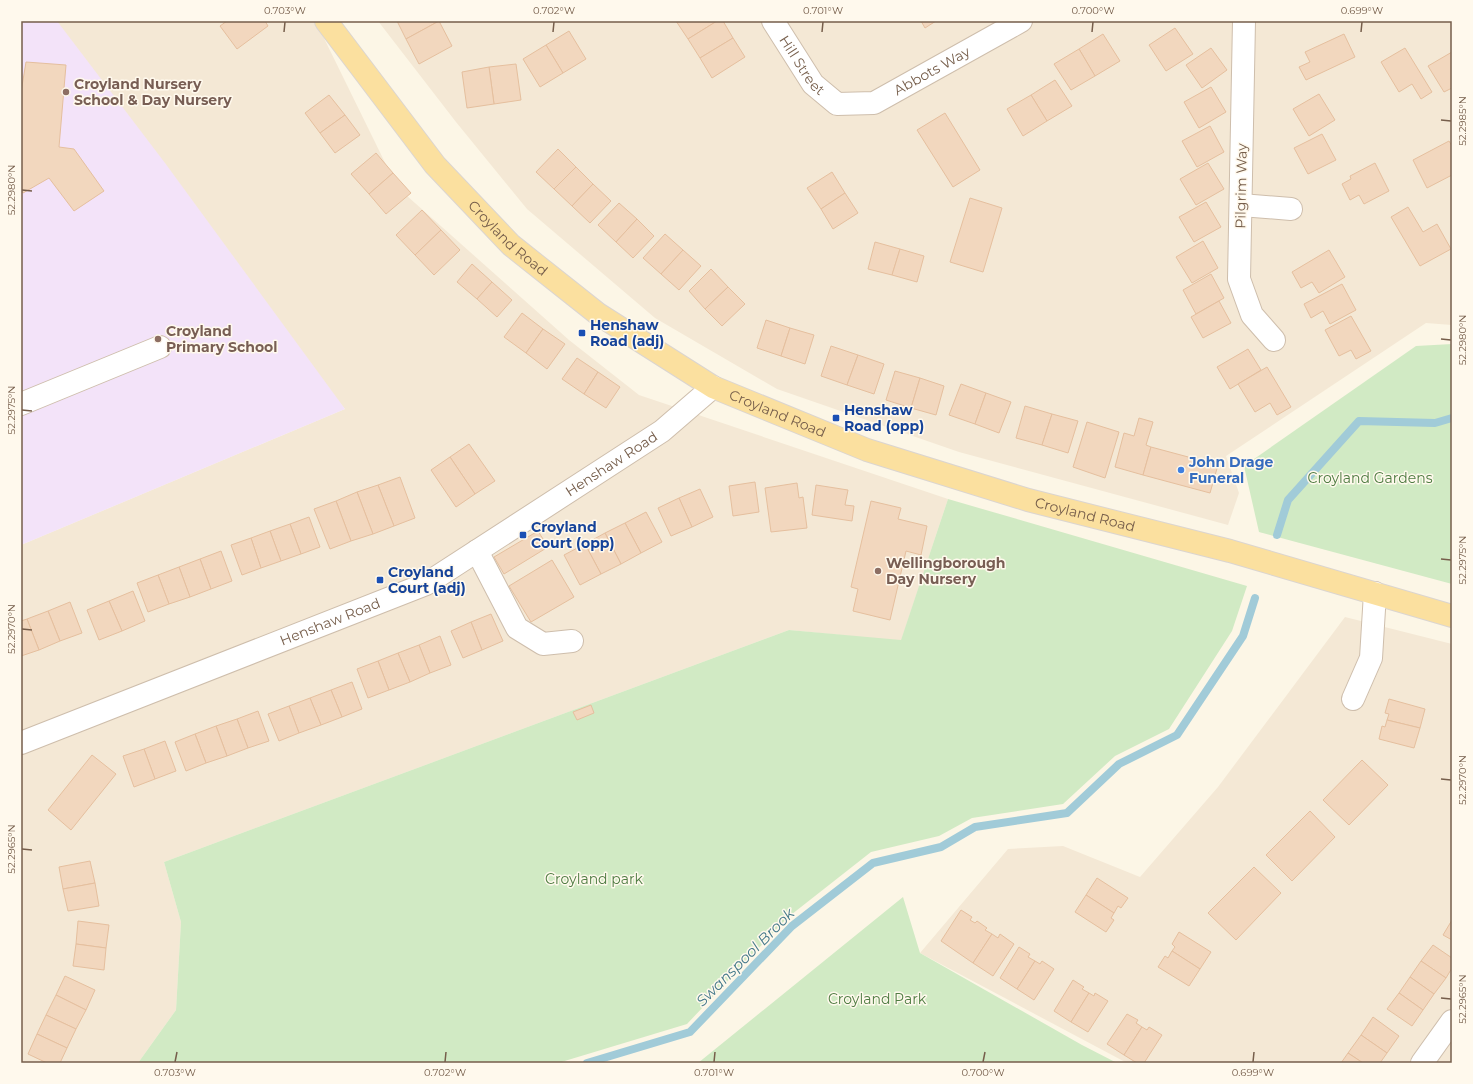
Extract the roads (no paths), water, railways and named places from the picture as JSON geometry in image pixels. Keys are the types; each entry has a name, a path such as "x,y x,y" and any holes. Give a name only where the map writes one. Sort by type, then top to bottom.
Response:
{"main road":[{"name":"Croyland Road","path":"326,21 435,166 511,246 598,314 714,387 867,450 1028,500 1250,557 1452,616"}],"street":[{"name":"Hill Street","path":"773,21 813,84 838,104"},
{"name":"Abbots Way","path":"838,104 874,103 1021,21"},
{"name":"Pilgrim Way","path":"1244,21 1239,278 1252,315 1274,340"},
{"path":"1241,205 1291,209"},
{"path":"21,404 160,346"},
{"name":"Henshaw Road","path":"21,743 426,584 662,431 714,387"},
{"path":"477,551 517,628 543,644 572,641"},
{"path":"1354,699 1371,658 1375,593"},
{"path":"1422,1063 1452,1021"}],"waterway":[{"name":"Swanspool Brook","path":"1277,535 1288,500 1359,421 1435,423 1452,418"},
{"name":"Swanspool Brook","path":"587,1063 690,1032 792,926 873,863 941,847 975,827 1067,813 1119,764 1177,735 1243,636 1255,598"}],"place":[{"name":"Croyland Nursery School & Day Nursery","path":"66,92"},
{"name":"Henshaw Road (adj)","path":"582,333"},
{"name":"Croyland Primary School","path":"158,339"},
{"name":"Henshaw Road (opp)","path":"836,418"},
{"name":"John Drage Funeral","path":"1181,470"},
{"name":"Croyland Court (opp)","path":"523,535"},
{"name":"Wellingborough Day Nursery","path":"878,571"},
{"name":"Croyland Court (adj)","path":"380,580"}],"park label":[{"name":"Croyland Gardens","path":"1370,478"},
{"name":"Croyland park","path":"594,879"},
{"name":"Croyland Park","path":"877,999"}]}
